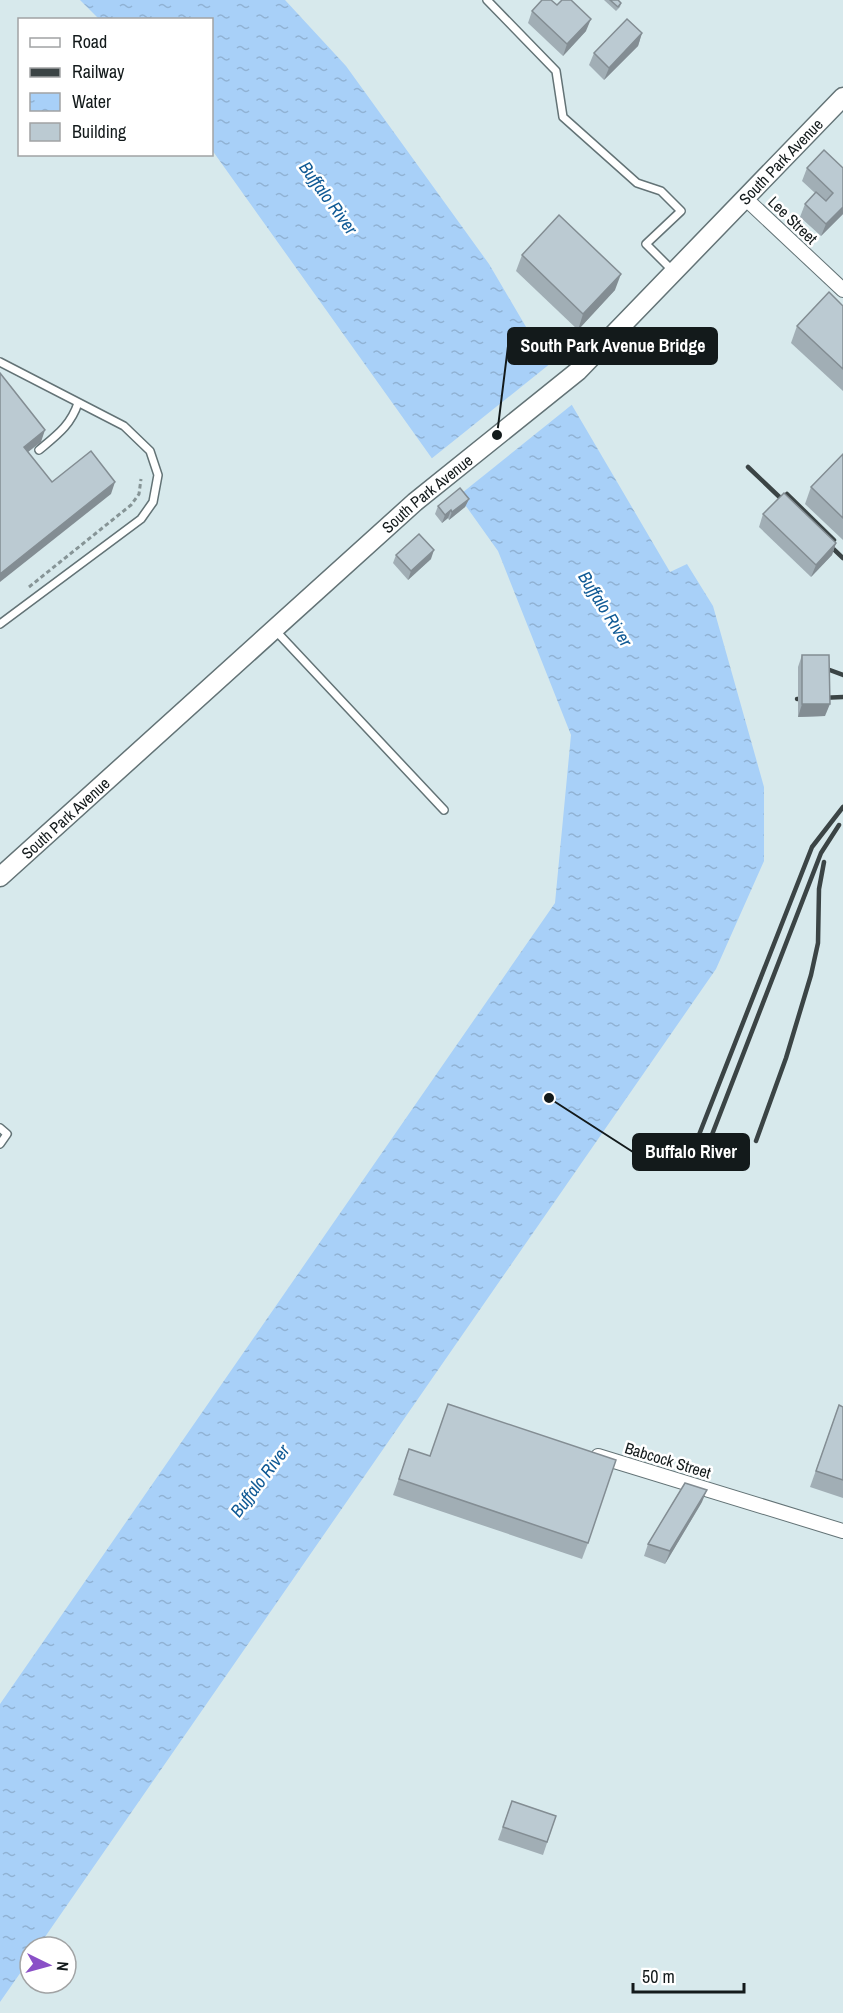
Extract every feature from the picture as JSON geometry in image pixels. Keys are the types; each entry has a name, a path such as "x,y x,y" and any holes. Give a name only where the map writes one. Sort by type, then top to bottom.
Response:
{"street":[{"name":"South Park Avenue","path":"0,877 415,502 578,371 843,97"},
{"name":"Lee Street","path":"746,199 843,290"},
{"name":"Babcock Street","path":"584,1452 843,1531"}],"lane":[{"path":"487,0 556,71 563,117 637,183 661,191 681,211 646,244 675,273"},
{"path":"0,362 124,426 150,451 158,475 153,502 141,519 0,624"},
{"path":"39,450 65,429 74,416 78,403"},
{"path":"274,629 444,810"},
{"path":"0,1128 7,1134 0,1144"}],"path":[{"path":"26,590 131,505 139,494 141,479"}],"water":[{"path":"80,0 285,0 346,66 489,264 670,572 687,564 713,606 764,787 764,861 716,969 46,1935 18,1935 18,1976 0,2002 0,1704 555,903 571,735 498,551 213,151 213,18 98,18"}],"pier":[{"path":"551,363 574,403 457,497 431,459"}],"building":[{"path":"542,0 551,0 557,5 562,0 571,0 591,19 567,44 532,11"},
{"path":"610,0 618,0 621,3 618,7"},
{"path":"627,19 642,33 609,68 594,53"},
{"path":"824,150 843,168 843,207 826,224 805,204 816,192 826,201 833,193 807,168"},
{"path":"559,215 621,274 583,314 522,255"},
{"path":"829,292 843,306 843,369 797,326"},
{"path":"0,373 45,430 24,447 52,482 91,451 115,482 0,574"},
{"path":"843,454 843,518 811,487"},
{"path":"460,488 469,499 445,515 438,506"},
{"path":"784,493 836,543 816,565 763,514"},
{"path":"419,534 434,550 411,571 396,555"},
{"path":"802,655 829,655 830,704 802,704"},
{"path":"448,1404 616,1460 588,1543 399,1479 409,1449 430,1456"},
{"path":"839,1405 843,1407 843,1480 816,1471"},
{"path":"685,1483 707,1490 670,1551 648,1544"},
{"path":"512,1801 556,1816 547,1842 503,1827"}],"railway":[{"path":"748,467 791,508"},
{"path":"787,494 834,540"},
{"path":"821,537 843,558"},
{"path":"827,669 843,675"},
{"path":"797,699 843,697"},
{"path":"695,1145 812,847 843,807"},
{"path":"708,1145 821,853 839,825"},
{"path":"756,1141 786,1058 811,975 818,943 819,889 824,862"}],"place":[{"name":"South Park Avenue Bridge","path":"497,435"},
{"name":"Buffalo River","path":"549,1098"}]}
